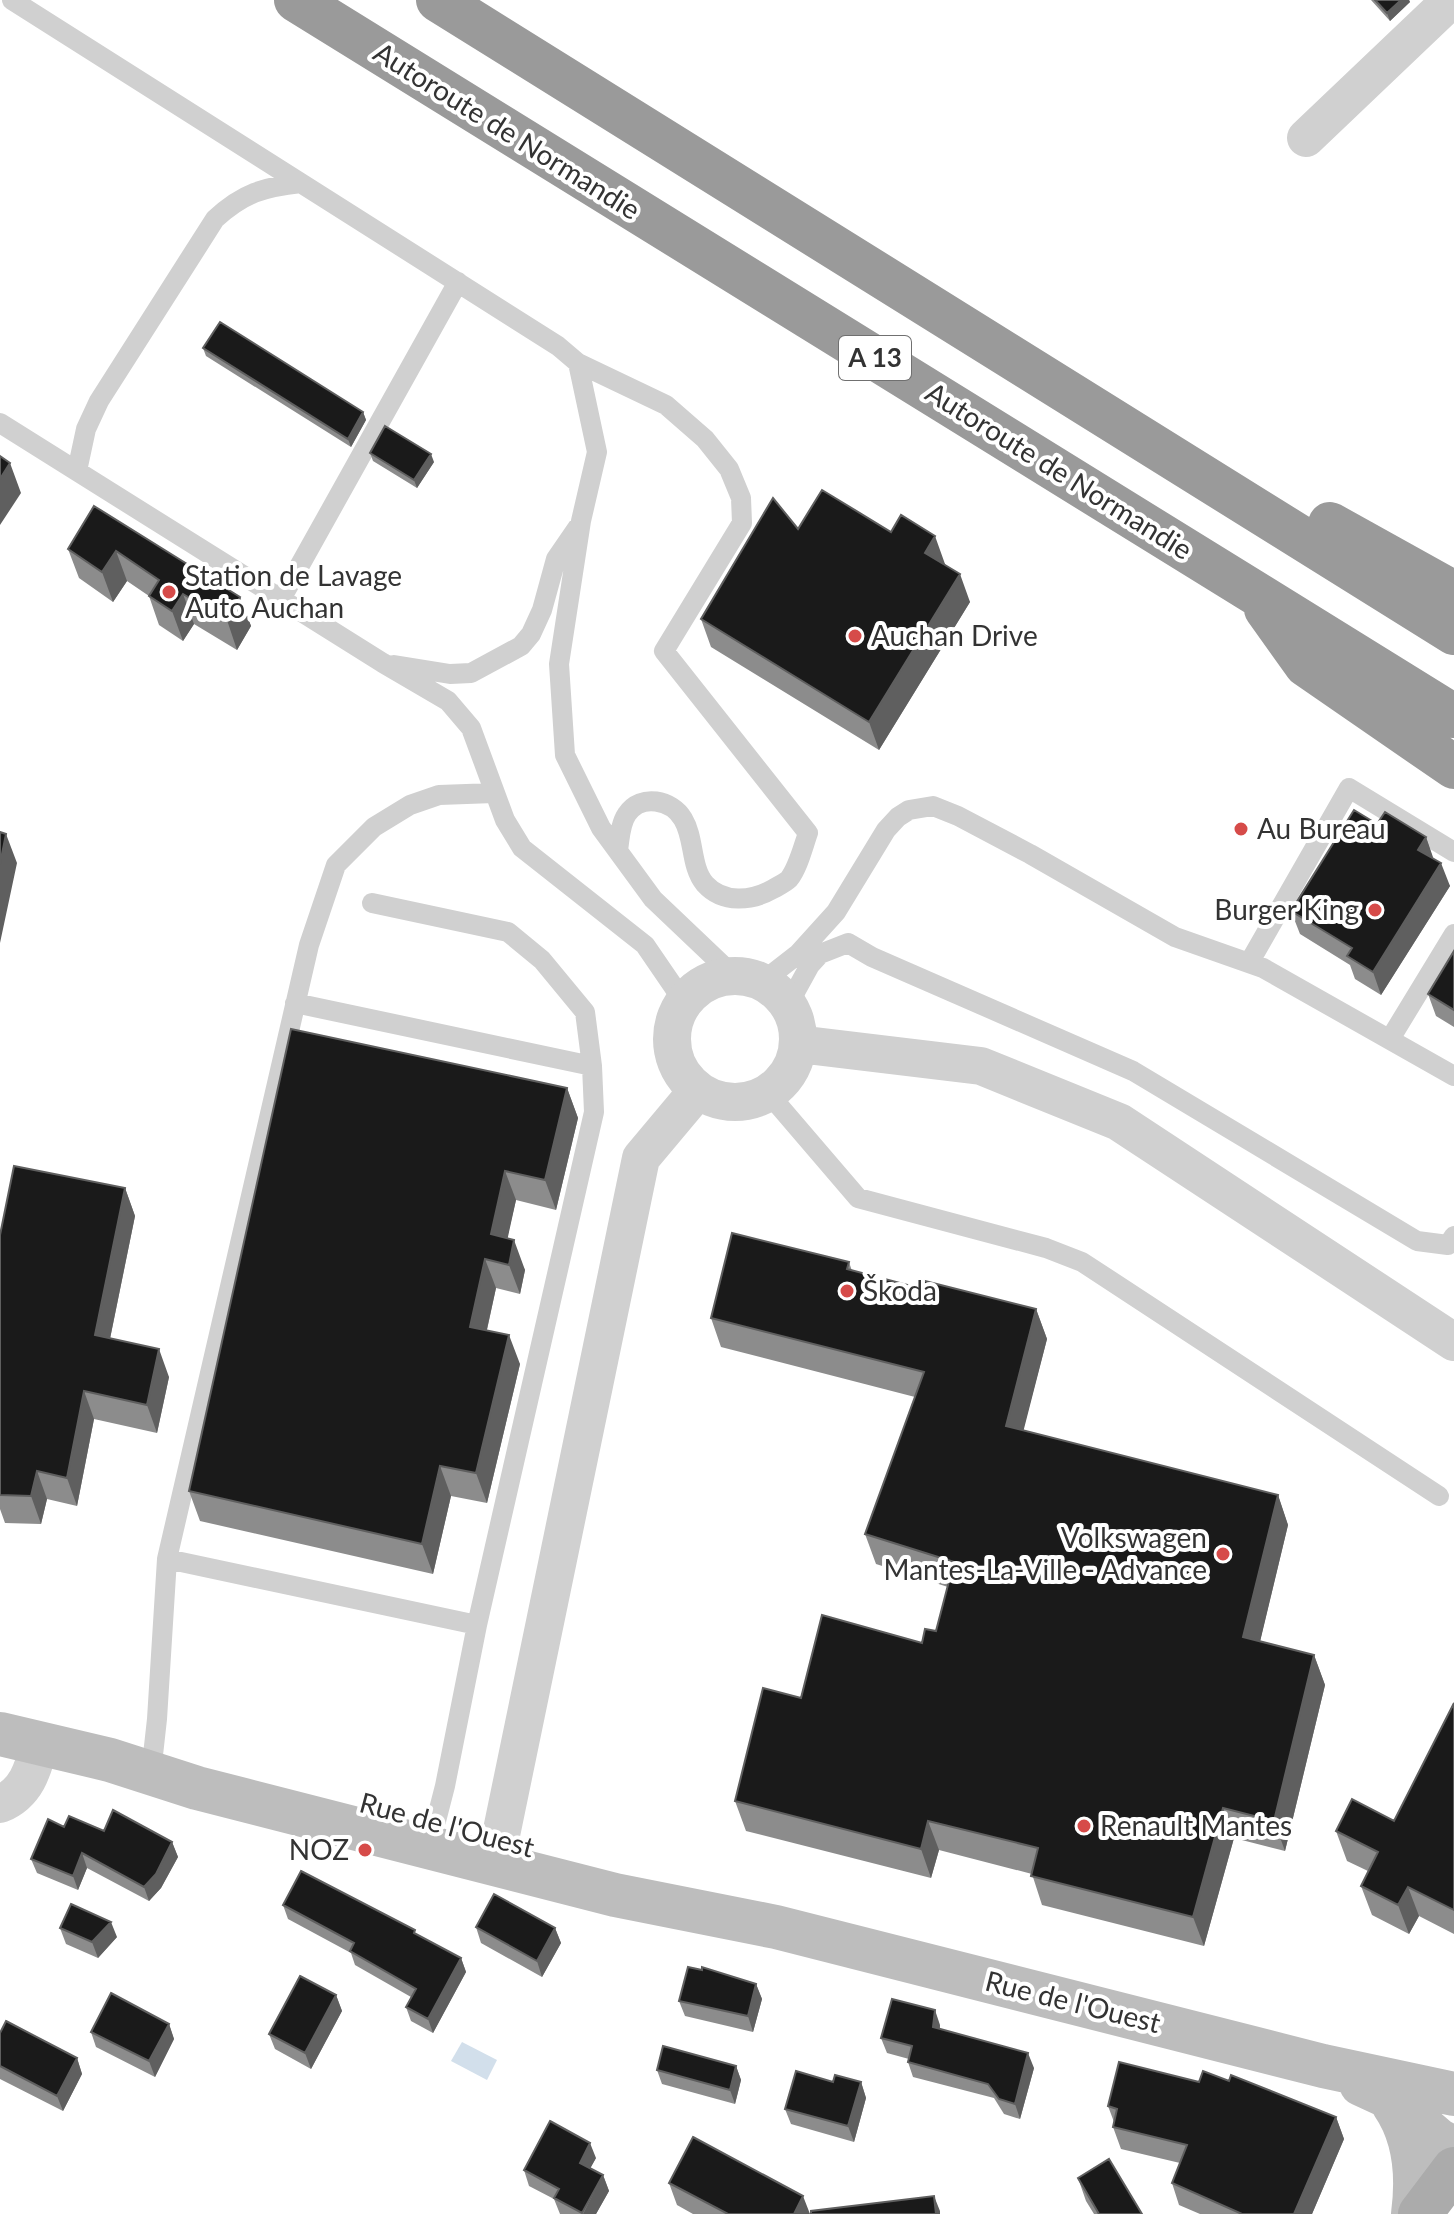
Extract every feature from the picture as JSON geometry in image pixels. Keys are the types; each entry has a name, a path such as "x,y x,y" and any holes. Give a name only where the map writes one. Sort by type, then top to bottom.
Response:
{"highway":[{"name":"Autoroute de Normandie","path":"296,0 1454,716"},
{"name":"A 13","path":"438,0 1454,633"},
{"path":"1226,491 1336,526 1454,593"},
{"path":"1253,591 1306,665 1454,767"}],"main road":[{"name":"Rue de l'Ouest","path":"20,1738 152,1769 288,1784 423,1832 498,1851 552,1852 776,1927 1323,2066"},
{"path":"1323,2066 1454,2094"},
{"path":"1323,2066 1387,2096 1438,2140 1454,2148"},
{"path":"1387,2096 1408,2131 1415,2173 1413,2214"},
{"path":"1420,2214 1454,2169"}],"street":[{"path":"1306,138 1451,0"},
{"path":"706,984 762,988 797,1024 798,1044 794,1063 783,1080 768,1093 745,1101 721,1100 698,1090 684,1076 675,1059 672,1039 675,1020 684,1002 706,984"},
{"path":"798,1044 981,1066 1119,1122 1454,1342"},
{"path":"498,1851 641,1158 698,1090"},
{"path":"0,1804 19,1792 29,1779 20,1738"}],"lane":[{"path":"12,0 558,346 578,363 666,405 705,439 729,469 741,498 742,523 664,651 808,833 788,880 758,898 724,897 706,884 694,860 685,822 676,809 665,803 651,800 637,804 628,812 623,821 618,850"},
{"path":"77,471 86,429 99,401 215,219 233,201 255,191 301,183"},
{"path":"281,599 458,282"},
{"path":"578,363 597,452 581,521 559,664 565,755 601,828 653,899 762,988"},
{"path":"0,423 448,701 471,728 505,820 522,848 645,945 684,1002"},
{"path":"383,663 450,674 471,673 521,646 531,634 542,610 556,559 581,521"},
{"path":"1249,963 1349,788 1454,852"},
{"path":"152,1769 167,1559 309,945 336,865 374,827 410,805 439,795 494,793"},
{"path":"762,988 836,912 886,830 898,817 909,810 933,806 1030,854 1175,937 1263,968 1454,1076"},
{"path":"372,903 508,932 542,960 585,1012 592,1066 594,1112 477,1625 423,1832"},
{"path":"836,912 837,923 848,943 872,957 1133,1071 1417,1241 1448,1245 1454,1236"},
{"path":"1390,1039 1454,934"},
{"path":"762,988 810,965 820,954 848,943"},
{"path":"295,1003 592,1066"},
{"path":"768,1093 858,1198 1046,1248 1082,1262 1439,1496"},
{"path":"167,1559 477,1625"}],"shaded area":[{"path":"462,2042 497,2060 487,2080 451,2061"}],"building":[{"path":"1375,0 1401,0 1387,13"},
{"path":"220,322 363,412 348,439 203,348"},
{"path":"385,426 431,454 414,480 370,453"},
{"path":"0,456 10,463 0,479"},
{"name":"Auchan Drive","path":"822,490 891,532 901,515 935,536 925,553 960,574 869,722 701,619 773,498 798,529"},
{"path":"94,506 240,597 227,620 183,594 172,611 149,596 159,580 116,551 102,572 68,549"},
{"name":"Burger King","path":"1354,810 1377,824 1385,812 1426,837 1418,850 1441,863 1373,972 1347,956 1352,948 1291,911"},
{"path":"0,832 6,834 0,864"},
{"path":"1454,951 1454,1010 1428,994"},
{"path":"291,1029 567,1088 545,1180 505,1171 491,1234 514,1240 509,1265 485,1259 470,1327 509,1335 476,1473 440,1466 422,1544 189,1491"},
{"path":"14,1166 125,1188 95,1335 159,1349 147,1405 84,1391 67,1478 37,1471 31,1496 0,1495 0,1235"},
{"path":"732,1233 849,1262 847,1269 915,1287 917,1279 1036,1309 1006,1426 1278,1495 1243,1637 1314,1655 1274,1821 1223,1808 1193,1917 1031,1876 1038,1848 928,1821 921,1849 735,1801 763,1688 801,1698 822,1615 922,1643 925,1629 936,1631 954,1562 865,1534 924,1372 711,1318"},
{"path":"1454,1703 1454,1910 1408,1887 1398,1905 1361,1886 1378,1852 1336,1831 1352,1799 1394,1821"},
{"path":"113,1810 172,1842 156,1874 144,1887 82,1853 73,1876 31,1859 48,1819 64,1827 69,1816 104,1831"},
{"path":"301,1871 415,1930 414,1933 461,1958 428,2019 406,2007 416,1989 350,1951 354,1943 283,1905"},
{"path":"494,1894 555,1928 537,1961 476,1927"},
{"path":"71,1904 111,1922 92,1942 60,1928"},
{"path":"688,1967 702,1970 702,1967 756,1984 748,2016 679,2001"},
{"path":"300,1976 336,1995 305,2053 269,2034"},
{"path":"111,1993 169,2024 149,2061 91,2032"},
{"path":"892,1999 935,2010 933,2027 1028,2053 1015,2104 999,2099 988,2084 908,2062 912,2046 881,2038"},
{"path":"6,2021 77,2058 57,2096 0,2066 0,2033"},
{"path":"663,2046 736,2066 730,2090 657,2070"},
{"path":"1119,2062 1199,2082 1203,2071 1229,2081 1231,2075 1336,2117 1294,2214 1242,2214 1172,2183 1187,2145 1113,2127 1117,2109 1108,2106"},
{"path":"796,2071 833,2082 835,2075 861,2082 848,2126 785,2109"},
{"path":"550,2121 590,2143 580,2163 603,2175 582,2213 554,2198 559,2189 524,2170"},
{"path":"693,2137 803,2196 794,2214 728,2214 669,2183"},
{"path":"1109,2159 1142,2214 1099,2214 1078,2178"},
{"path":"934,2196 936,2214 811,2214 811,2211"}],"place":[{"name":"Station de Lavage Auto Auchan","path":"169,592"},
{"name":"Auchan Drive","path":"855,636"},
{"name":"Au Bureau","path":"1241,829"},
{"name":"Burger King","path":"1375,910"},
{"name":"Škoda","path":"847,1291"},
{"name":"Volkswagen Mantes-La-Ville - Advance","path":"1223,1554"},
{"name":"Renault Mantes","path":"1084,1826"},
{"name":"NOZ","path":"365,1850"}]}
